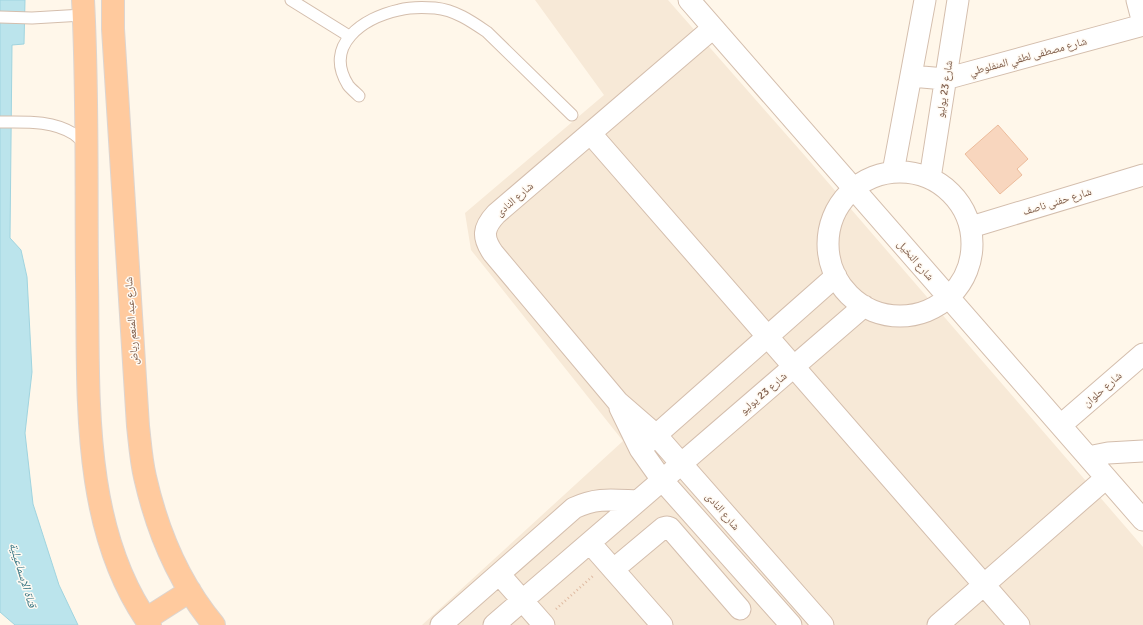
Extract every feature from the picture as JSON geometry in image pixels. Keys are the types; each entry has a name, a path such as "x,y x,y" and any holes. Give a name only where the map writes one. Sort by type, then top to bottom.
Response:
{"highway":[{"name":"شارع عبد المنعم رياض","path":"113,0 113,29 139,433 144,476 155,516 170,555 190,591 214,625"},
{"path":"83,8 89,411 93,457 104,523 114,557 145,623 190,591"}],"street":[{"name":"شارع النخيل","path":"689,0 1143,520"},
{"path":"893,172 925,0"},
{"name":"شارع 23 يوليو","path":"930,178 958,0"},
{"path":"1137,0 1143,24"},
{"name":"شارع مصطفى لطفي المنفلوطي","path":"911,76 945,79 1143,24"},
{"name":"شارع النادى","path":"713,28 496,214 489,222 485,233 487,244 618,402 656,435 823,625"},
{"path":"591,134 1019,625"},
{"path":"893,172 912,172 930,178 948,190 962,207 971,227 973,246 970,265 961,283 949,298 934,308 917,314 899,316 881,313 864,306 848,293 836,276 830,258 828,238 832,220 841,203 853,189 866,180 893,172"},
{"name":"شارع حفنى ناصف","path":"971,227 1143,175"},
{"path":"640,449 836,276"},
{"name":"شارع 23 يوليو","path":"494,625 864,306"},
{"name":"شارع حلوان","path":"1061,425 1143,354"},
{"name":"شارع النادى","path":"618,402 640,449 662,480 786,619"},
{"path":"1088,457 1108,453 1143,451"},
{"path":"938,625 1106,478"},
{"path":"441,625 574,508 588,502 603,500 638,501"},
{"path":"611,566 663,528 670,528 740,609"},
{"path":"590,542 662,625"},
{"path":"499,574 542,624"},
{"path":"786,619 798,597"}],"lane":[{"path":"291,0 349,36"},
{"path":"399,10 406,0"},
{"path":"359,96 349,86 343,74 340,61 342,48 349,36 364,24 381,15 417,7 436,8 454,13 472,21 487,32 572,115"},
{"path":"0,17 32,18 83,8"},
{"path":"0,122 44,123 59,127 74,134 86,145"}],"path":[{"path":"542,624 611,566"}],"shaded area":[{"path":"535,0 668,0 806,157 1143,547 1143,625 422,625 623,441 471,250 465,213 604,95"}],"water":[{"name":"قناة الإسماعيلية","path":"0,0 25,0 24,44 12,45 10,238 21,250 27,277 32,372 25,433 33,504 59,585 78,625 15,625 0,612"}],"building":[{"path":"998,125 1028,159 1017,169 1022,175 1000,194 965,154"}]}
